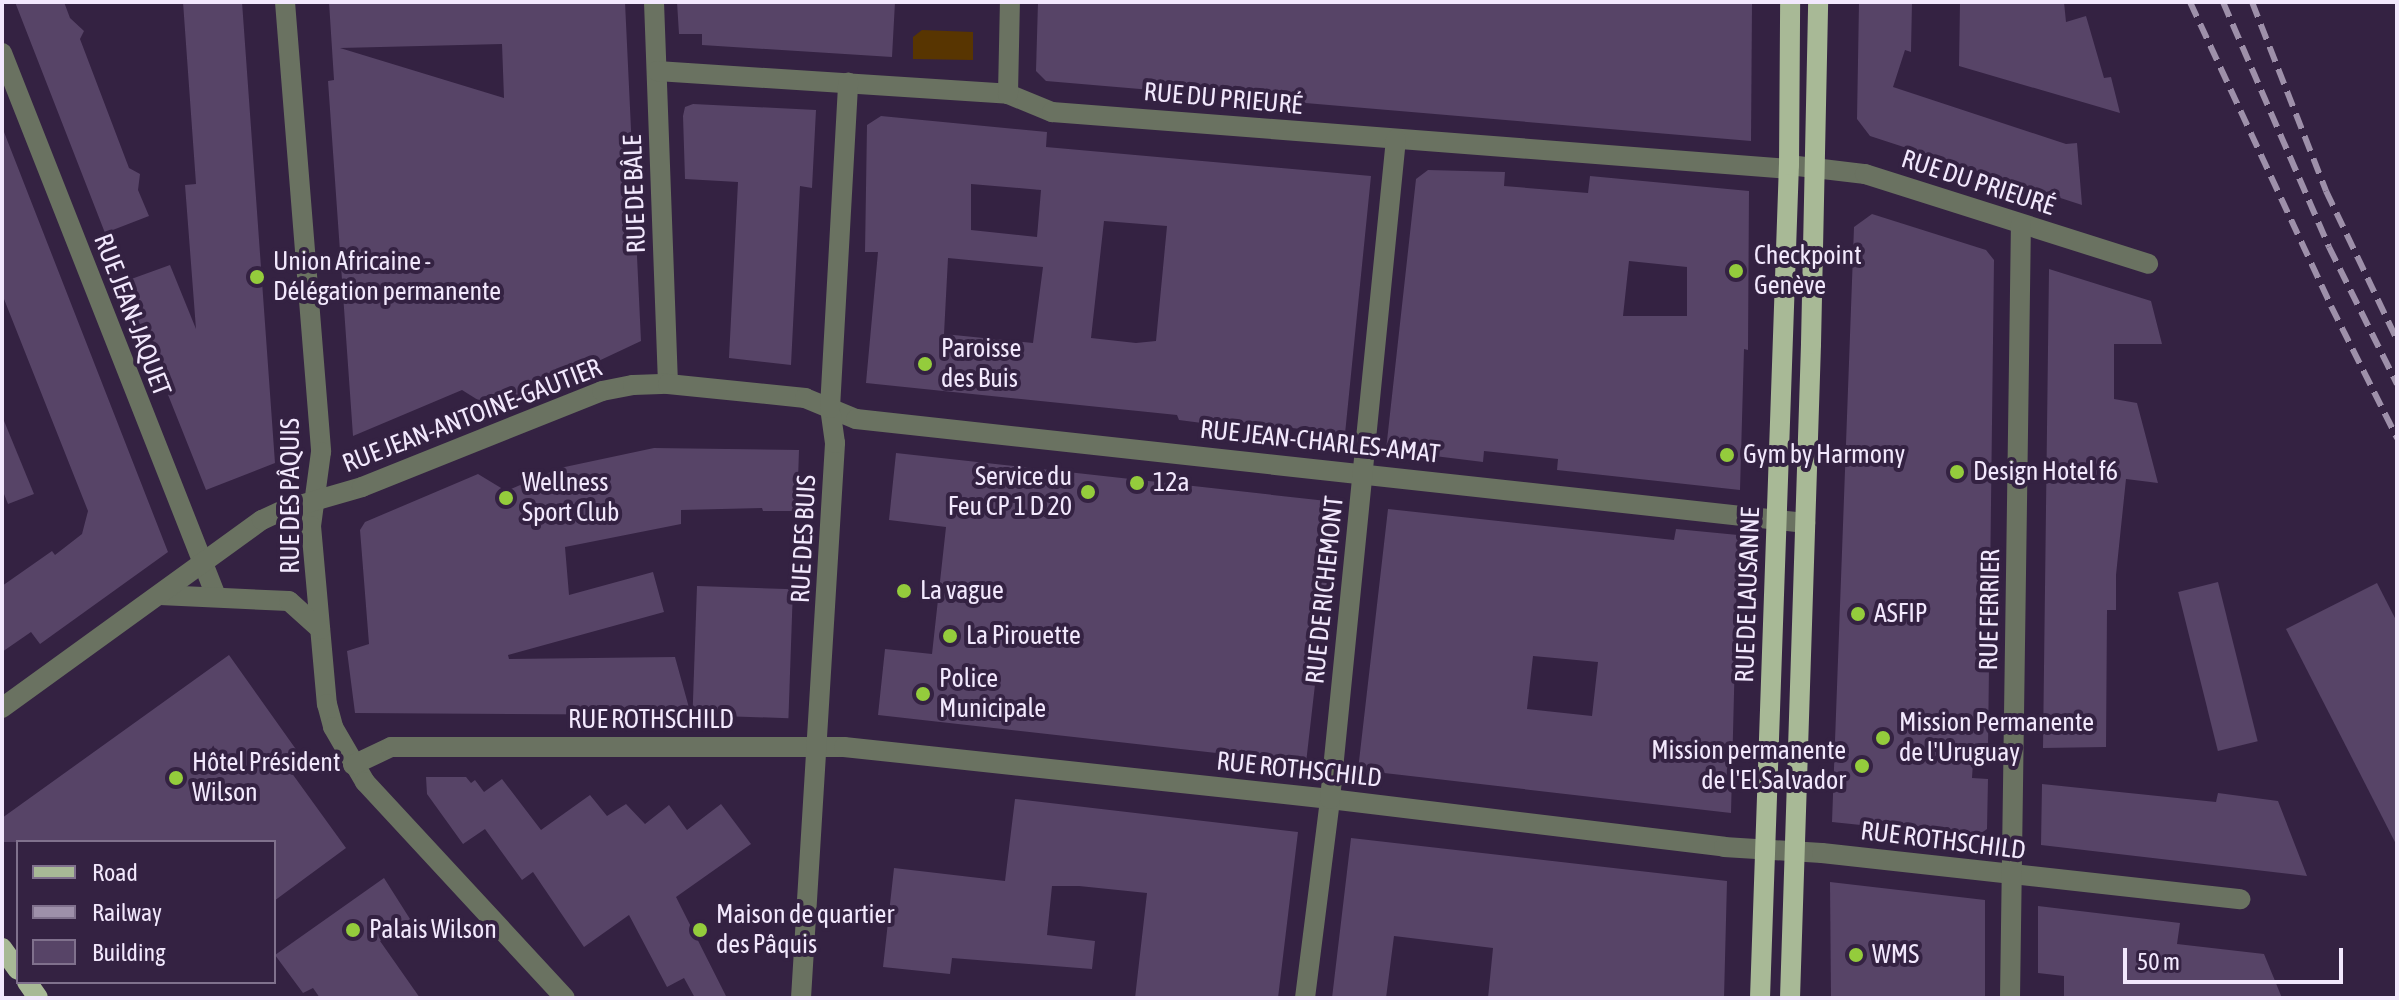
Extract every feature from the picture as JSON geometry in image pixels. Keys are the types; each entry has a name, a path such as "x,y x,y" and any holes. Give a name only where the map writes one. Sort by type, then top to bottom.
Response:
{"main road":[{"name":"RUE DE LAUSANNE","path":"1760,998 1789,167 1790,2"},
{"path":"1790,998 1816,167 1818,2"},
{"path":"2,948 16,967"}],"street":[{"name":"RUE DES PÂQUIS","path":"285,2 321,452 311,526 327,704 333,727 353,765 565,998"},
{"name":"RUE DE BÂLE","path":"654,2 668,384"},
{"path":"1008,94 1010,2"},
{"name":"RUE JEAN-JAQUET","path":"2,53 216,596"},
{"name":"RUE DU PRIEURÉ","path":"657,71 1008,94 1052,112 1816,167 1865,174 2148,264"},
{"name":"RUE DES BUIS","path":"801,998 835,443 830,408 848,82"},
{"name":"RUE DE RICHEMONT","path":"1305,998 1330,799 1396,139"},
{"name":"RUE FERRIER","path":"2010,998 2021,224"},
{"name":"RUE JEAN-ANTOINE-GAUTIER","path":"2,708 262,520 316,499 362,487 602,391 633,385 668,384 805,398 830,408"},
{"name":"RUE JEAN-CHARLES-AMAT","path":"830,408 856,419 1362,472 1805,523"},
{"path":"160,595 289,601 320,629"},
{"name":"RUE ROTHSCHILD","path":"353,765 391,747 816,745 1330,799 1764,850 2240,899"}],"shaded area":[{"path":"922,30 973,32 973,60 913,59 913,37"}],"building":[{"path":"15,2 64,2 70,18 84,31 80,39 129,168 140,174 138,190 149,216 105,233"},
{"path":"183,2 242,2 275,463 206,490 123,282 170,265 196,329 185,185 196,184"},
{"path":"329,2 625,2 641,341 494,410 462,390 353,436 328,81 334,80","holes":["502,44 504,98 340,48"]},
{"path":"677,2 895,2 892,57 702,45 702,34 679,34"},
{"path":"1038,2 1752,2 1751,141 1046,81 1036,71"},
{"path":"1859,2 1912,2 1911,52 1905,50 1893,87 2066,144 2077,143 2082,205 1870,136 1857,119"},
{"path":"1960,2 2064,2 2066,22 2086,16 2104,78 2111,77 2120,113 1959,66"},
{"path":"693,104 816,110 812,188 800,186 791,365 729,358 738,182 685,179 683,116 685,107"},
{"path":"881,116 1047,132 1046,147 1371,176 1345,434 1205,418 1202,423 1179,420 1177,415 866,383 878,252 865,252 867,125","holes":["971,184 1041,190 1037,237 971,230","1104,221 1167,226 1156,341 1136,343 1091,338","948,258 1043,267 1033,343 944,334"]},
{"path":"4,132 168,552 40,644 31,632 2,652 2,586 52,551 55,555 82,534 88,511 2,294"},
{"path":"1428,170 1505,172 1504,186 1588,193 1590,176 1749,191 1748,350 1744,349 1740,490 1557,470 1558,459 1484,451 1483,462 1386,450 1416,179","holes":["1629,261 1687,267 1687,316 1623,316"]},
{"path":"1872,214 1986,250 1994,260 1988,748 1974,748 1972,778 1988,779 1987,829 1976,837 1832,822 1854,227"},
{"path":"2049,269 2151,301 2162,344 2114,344 2114,399 2137,403 2158,483 2126,479 2116,575 2116,610 2107,610 2106,747 2043,748"},
{"path":"2,416 34,494 8,504 2,489"},
{"path":"654,448 799,450 797,511 763,511 762,508 681,510 681,524 565,547 569,595 653,572 664,612 508,655 509,659 675,657 691,715 355,713 347,651 369,644 360,530 365,522 478,474 506,491 560,468"},
{"path":"896,453 1336,502 1306,763 878,715 885,649 932,654 946,527 889,520"},
{"path":"1388,509 1674,540 1676,529 1738,535 1731,813 1358,770","holes":["1533,656 1598,662 1592,716 1527,709"]},
{"path":"2218,582 2258,741 2218,751 2178,592"},
{"path":"2377,583 2397,622 2397,846 2286,629"},
{"path":"697,586 793,589 788,718 692,715"},
{"name":"Hôtel Président Wilson","path":"229,655 305,762 291,772 346,848 276,900 276,840 2,842 2,818"},
{"path":"426,777 466,777 471,783 475,780 484,792 502,779 541,830 590,795 607,816 626,804 645,824 669,805 687,830 721,804 751,844 676,897 727,998 695,998 684,978 667,987 629,915 584,947 533,872 522,880 485,829 463,844 427,794"},
{"path":"2042,784 2216,802 2218,793 2278,801 2307,876 2041,845"},
{"path":"1015,799 1298,832 1278,998 1135,998 1147,893 1079,886 1052,886 1047,935 1095,941 1092,969 952,958 950,974 883,967 894,868 1005,881"},
{"path":"1351,838 1727,881 1724,998 1488,998 1493,948 1394,936 1386,998 1332,998"},
{"name":"Palais Wilson","path":"384,878 410,919 380,941 420,998 320,998 313,988 303,993 276,954"},
{"path":"1830,882 1985,900 1985,998 1831,998"},
{"path":"2038,906 2180,923 2177,944 2264,954 2282,998 2064,998 2064,976 2038,973"}],"railway":[{"path":"2190,2 2331,306 2397,438"},
{"path":"2223,2 2329,247 2397,384"},
{"path":"2252,2 2326,191 2397,340"}],"place":[{"name":"Checkpoint Genève","path":"1736,271"},
{"name":"Union Africaine - Délégation permanente","path":"257,277"},
{"name":"Paroisse des Buis","path":"925,364"},
{"name":"Gym by Harmony","path":"1727,455"},
{"name":"Design Hotel f6","path":"1957,472"},
{"name":"12a","path":"1137,483"},
{"name":"Service du Feu CP 1 D 20","path":"1088,492"},
{"name":"Wellness Sport Club","path":"506,498"},
{"name":"La vague","path":"904,591"},
{"name":"ASFIP","path":"1858,614"},
{"name":"La Pirouette","path":"950,636"},
{"name":"Police Municipale","path":"923,694"},
{"name":"Mission Permanente de l'Uruguay","path":"1883,738"},
{"name":"Mission permanente de l'El Salvador","path":"1862,766"},
{"name":"Hôtel Président Wilson","path":"176,778"},
{"name":"Palais Wilson","path":"353,930"},
{"name":"Maison de quartier des Pâquis","path":"700,930"},
{"name":"WMS","path":"1856,955"}]}
